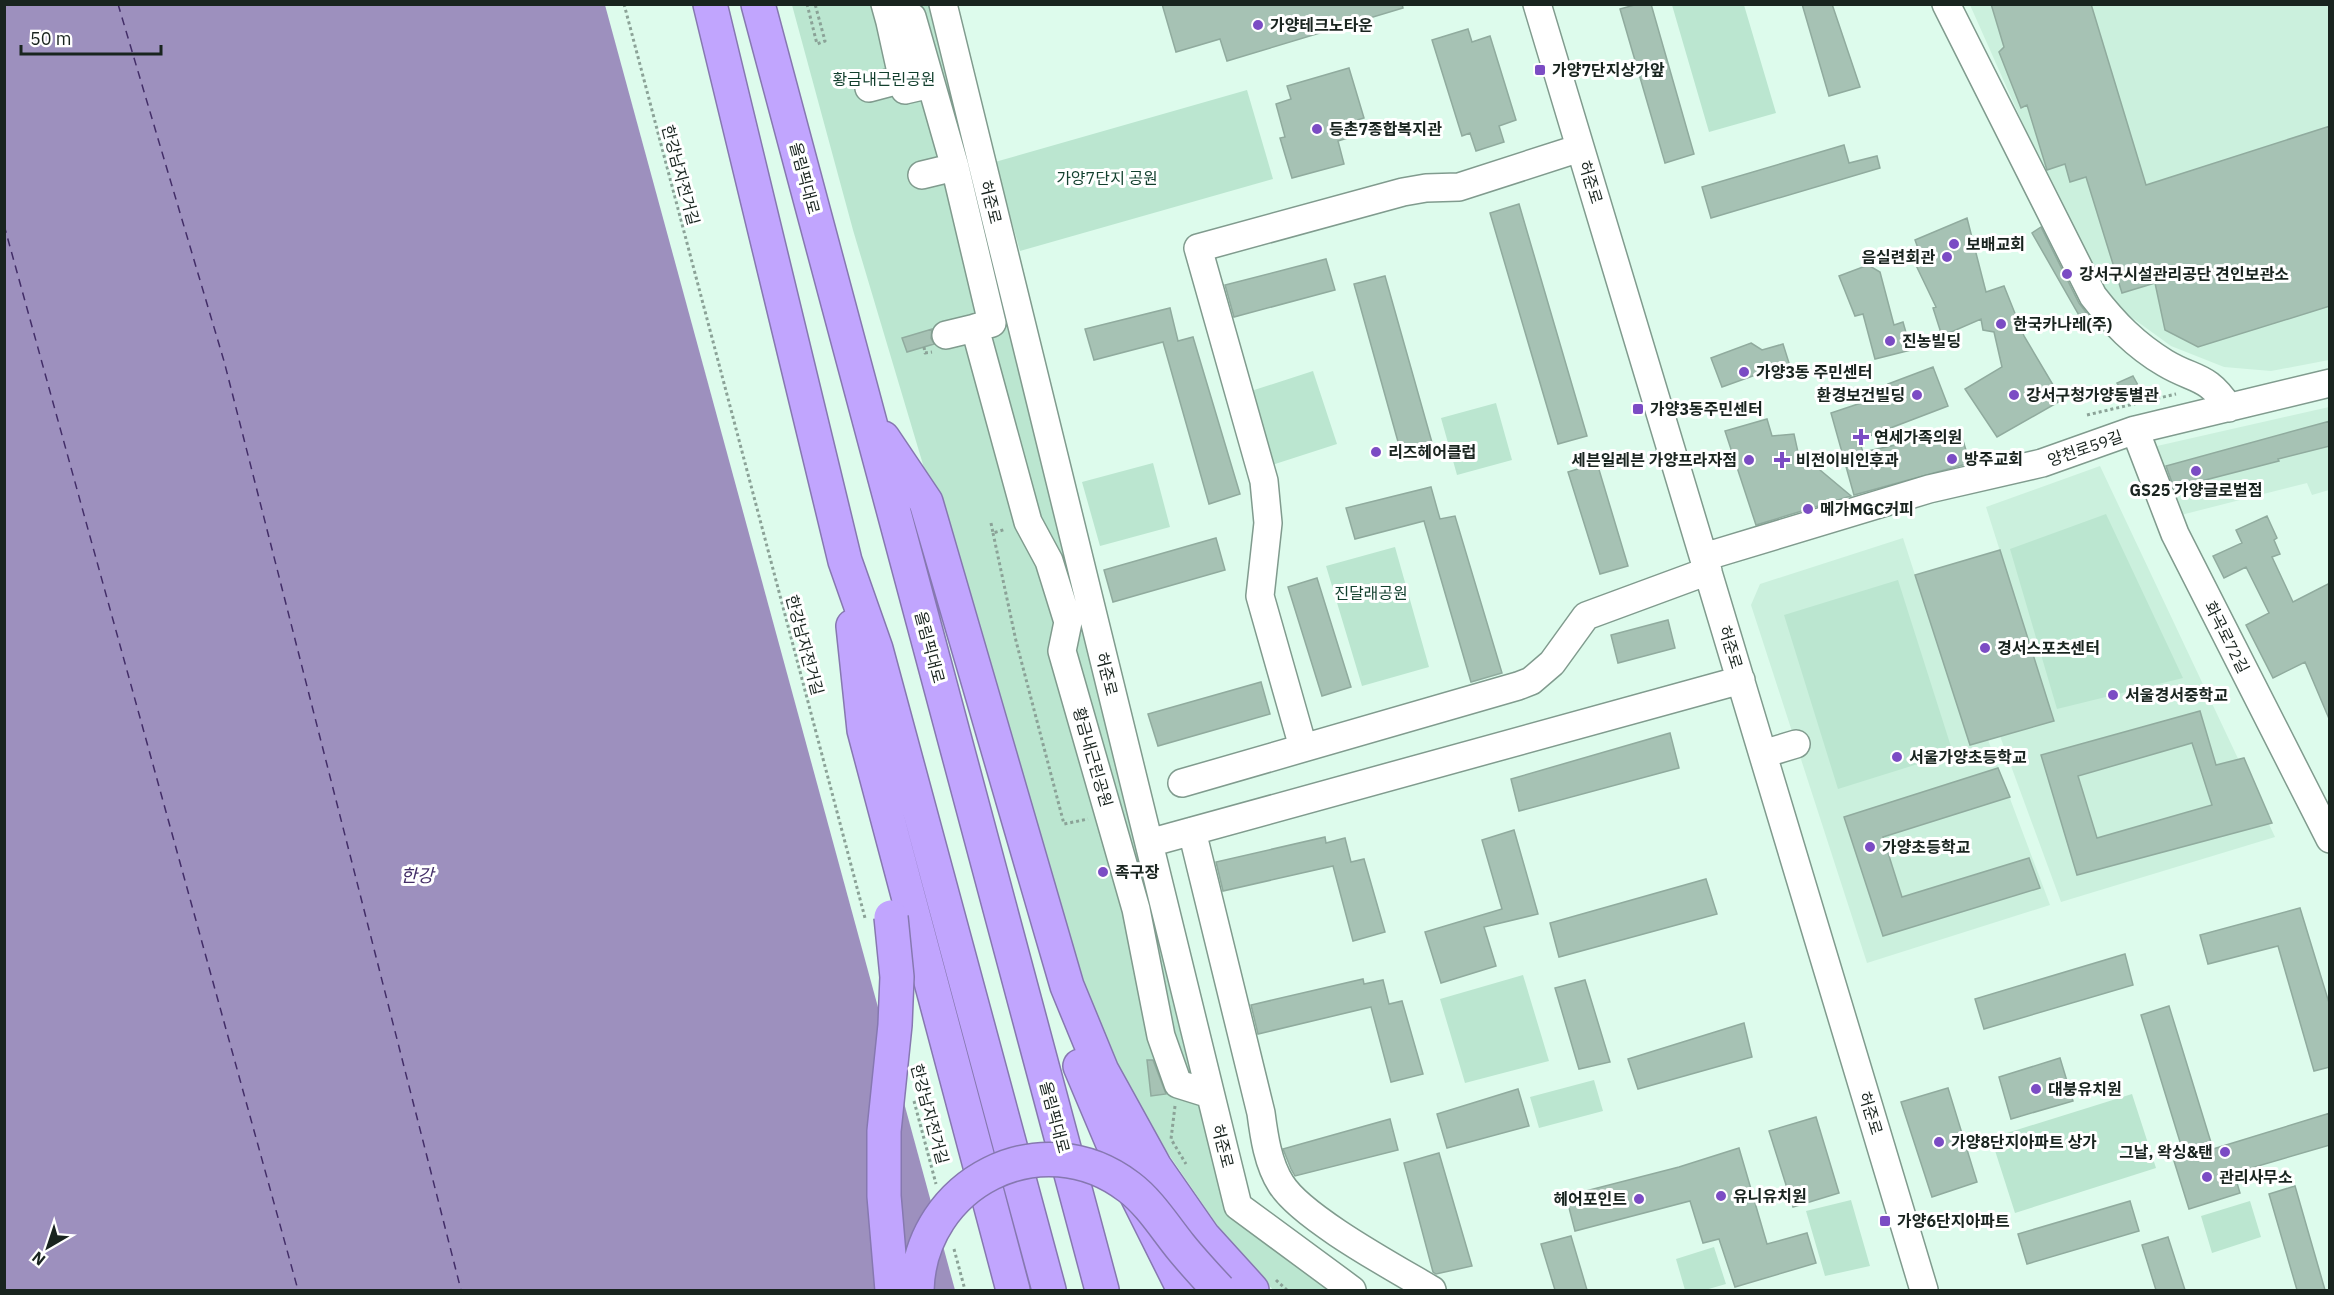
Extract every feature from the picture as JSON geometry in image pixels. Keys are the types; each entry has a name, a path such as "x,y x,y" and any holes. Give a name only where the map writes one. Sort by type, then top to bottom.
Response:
{"highway":[{"path":"710,4 845,561 876,649 1049,1290"},
{"name":"올림픽대로","path":"758,4 1102,1290"},
{"path":"868,417 926,502 1067,986 1102,1071 1155,1167 1203,1236 1252,1290"},
{"path":"845,561 864,730 879,921 896,987 895,1025 884,1131 884,1197 892,1290"},
{"path":"864,730 1013,1290"},
{"path":"1039,891 1043,948 1089,1090 1124,1170 1184,1290"},
{"path":"917,1290 917,1275 925,1246 936,1222 953,1200 977,1180 1005,1166 1035,1160 1070,1162 1100,1171 1130,1187 1219,1290"}],"street":[{"name":"허준로","path":"1537,4 1924,1290"},
{"path":"1946,4 2093,296 2117,327 2142,348 2167,364 2207,382 2229,408"},
{"name":"허준로","path":"943,6 1238,1206 1352,1290"},
{"path":"896,14 943,6"},
{"path":"896,14 905,90 931,84"},
{"path":"896,14 931,84 936,175 992,323 946,335"},
{"path":"869,88 903,79"},
{"path":"1304,747 1260,596 1268,522 1264,481 1198,248 1403,192 1426,188 1459,187 1580,148"},
{"name":"황금내근린공원","path":"975,328 1028,522 1049,561 1068,622 1062,651 1136,909 1161,1036 1178,1084 1210,1094"},
{"name":"양천로59길","path":"1182,783 1531,681 1552,663 1586,616 1706,564 1929,489 2042,463 2075,462 2135,430 2330,383"},
{"path":"995,402 1038,394"},
{"name":"화곡로72길","path":"2135,430 2175,534 2330,839"},
{"path":"1149,843 1741,680"},
{"path":"1763,754 1796,744"},
{"path":"1192,831 1261,1113 1266,1144 1280,1184 1300,1205 1432,1290"}],"path":[{"name":"한강남자전거길","path":"624,4 879,921"},
{"path":"807,4 817,44 825,41 815,4"},
{"path":"2087,415 2179,393"},
{"path":"993,534 1016,641 1064,824 1110,814"},
{"name":"한강남자전거길","path":"913,1096 937,1188"},
{"path":"952,1245 965,1290"}],"shaded area":[{"path":"1970,5 2329,5 2329,360 2271,371 2224,367 2171,346 2109,301 2043,169"},
{"path":"2329,407 2329,490 2312,495 2307,483 2181,515 2157,446"},
{"path":"2100,466 2275,837 2061,902 2000,736 2054,721 1986,507"},
{"name":"서울가양초등학교","path":"1903,538 1970,744 1988,740 2050,905 1867,963 1751,605 1760,584"}],"green space":[{"name":"황금내근린공원","path":"792,5 938,5 1234,1215 1341,1290 1273,1290 1222,1232 1130,1098 1084,1004 853,230"},
{"path":"1672,5 1744,5 1776,113 1709,132"},
{"name":"가양7단지 공원","path":"1247,90 1273,179 1020,251 995,162"},
{"path":"1313,371 1337,444 1272,465 1248,392"},
{"path":"1496,403 1512,460 1457,475 1441,418"},
{"path":"1153,463 1170,527 1100,546 1082,482"},
{"path":"2106,514 2183,678 2057,709 2010,549"},
{"name":"진달래공원","path":"1395,547 1429,667 1362,686 1326,566"},
{"path":"1898,580 1953,753 1838,789 1784,615"},
{"path":"1523,975 1549,1061 1465,1083 1440,999"},
{"path":"1594,1080 1603,1111 1539,1128 1530,1097"},
{"path":"2132,1094 2156,1168 2015,1213 1991,1138"},
{"path":"1851,1200 1870,1266 1825,1276 1806,1211"},
{"path":"2250,1201 2261,1237 2212,1253 2201,1216"},
{"path":"1714,1247 1726,1284 1705,1290 1685,1290 1676,1259"}],"water":[{"name":"한강","path":"5,5 605,5 955,1290 5,1290"}],"building":[{"name":"가양테크노타운","path":"1162,4 1402,4 1403,8 1227,61 1220,39 1176,52"},
{"path":"1638,4 1651,4 1694,154 1665,163 1620,9"},
{"path":"1802,4 1832,4 1860,87 1829,96"},
{"path":"1991,4 2091,4 2146,185 2330,126 2330,306 2198,347 2165,330 2155,283 2122,293 2086,177 2070,182 2065,164 2047,170 2027,105 2021,108 1999,52 2004,47"},
{"path":"1468,29 1472,42 1490,36 1516,120 1499,126 1504,142 1476,151 1470,133 1462,136 1432,40"},
{"name":"등촌7종합복지관","path":"1349,68 1364,118 1350,122 1354,136 1338,141 1344,164 1292,178 1280,138 1285,137 1276,104 1291,99 1287,86"},
{"path":"1844,145 1849,163 1877,156 1880,168 1711,218 1702,187"},
{"path":"1519,204 1587,436 1558,444 1490,213"},
{"path":"1967,218 1986,292 2004,286 2024,336 2062,400 1997,437 1965,389 2002,367 1994,332 1983,330 1981,319 1942,336 1933,308 1936,307 1913,259 1920,254 1915,240"},
{"path":"2041,227 2079,303 2092,320 2084,324 2032,233"},
{"path":"1326,259 1335,290 1234,317 1225,285"},
{"path":"1868,265 1880,272 1894,325 1903,322 1911,350 1875,359 1863,314 1855,316 1839,276"},
{"path":"1385,276 1433,446 1402,456 1354,284"},
{"path":"1170,308 1178,341 1193,337 1240,494 1209,504 1163,342 1094,360 1085,329"},
{"path":"932,329 931,338 934,344 907,352 902,338"},
{"path":"1751,343 1762,350 1783,344 1789,363 1722,387 1711,358"},
{"path":"1933,367 1948,406 1859,440 1863,452 1960,431 1970,463 1854,495 1831,413 1891,393 1888,384"},
{"path":"2133,376 2144,396 2128,401 2117,383"},
{"path":"1767,419 1772,436 1794,434 1801,466 1814,465 1851,496 1756,525 1725,431"},
{"path":"2330,421 2330,446 2278,459 2279,461 2174,488 2166,466"},
{"path":"1597,463 1628,566 1600,574 1568,472"},
{"path":"1431,487 1440,519 1455,516 1502,673 1471,682 1424,521 1355,539 1346,508"},
{"path":"2267,516 2277,538 2274,540 2280,554 2272,557 2293,602 2330,583 2330,721 2305,662 2273,678 2246,625 2269,613 2246,567 2224,578 2213,556 2242,543 2236,530"},
{"path":"1216,538 1225,570 1113,602 1104,570"},
{"name":"경서스포츠센터","path":"2000,550 2054,721 1970,745 1915,575"},
{"path":"1317,578 1351,687 1322,696 1288,587"},
{"path":"1668,620 1675,648 1618,663 1611,635"},
{"path":"1261,682 1270,714 1158,746 1148,714"},
{"path":"2200,711 2216,765 2244,758 2272,823 2077,875 2041,755","holes":["2192,743 2212,805 2097,838 2078,776"]},
{"path":"1670,733 1679,768 1519,811 1511,779"},
{"name":"가양초등학교","path":"1998,768 2010,797 1883,837 1902,897 2029,858 2040,888 1883,936 1844,817"},
{"path":"1514,830 1538,914 1484,927 1496,966 1441,983 1425,932 1502,909 1482,840"},
{"path":"1325,837 1326,843 1345,838 1351,862 1364,859 1385,932 1353,941 1333,866 1223,891 1216,862"},
{"path":"1706,879 1717,914 1559,957 1550,923"},
{"path":"2300,908 2330,1006 2330,1067 2314,1071 2278,946 2208,964 2200,935"},
{"path":"2125,954 2133,985 1984,1029 1975,999"},
{"path":"1363,979 1364,984 1383,980 1389,1004 1402,1001 1423,1074 1391,1082 1371,1007 1258,1034 1251,1005"},
{"path":"1585,980 1610,1062 1579,1069 1555,988"},
{"path":"2169,1006 2213,1149 2330,1113 2330,1145 2234,1173 2240,1193 2189,1209 2174,1161 2185,1158 2141,1015"},
{"path":"1744,1023 1752,1057 1638,1089 1628,1059"},
{"name":"대붕유치원","path":"2060,1058 2073,1101 2011,1119 1999,1077"},
{"path":"1147,1060 1153,1060 1166,1094 1151,1096"},
{"name":"가양8단지아파트 상가","path":"1948,1088 1977,1182 1932,1197 1901,1102"},
{"path":"1518,1089 1529,1126 1447,1148 1437,1114"},
{"path":"1816,1117 1839,1193 1793,1207 1769,1131"},
{"path":"1390,1119 1398,1150 1295,1176 1283,1149"},
{"path":"1739,1148 1767,1244 1807,1233 1816,1263 1735,1287 1719,1239 1703,1243 1690,1201 1575,1231 1566,1196 1679,1167"},
{"path":"1439,1153 1472,1266 1436,1274 1433,1272 1404,1163"},
{"path":"2295,1186 2325,1290 2297,1290 2269,1194"},
{"path":"2130,1201 2139,1231 2027,1264 2018,1234"},
{"path":"1571,1236 1587,1290 1555,1290 1541,1244"},
{"path":"2168,1237 2185,1290 2156,1290 2142,1245"}],"ferry route":[{"path":"118,4 224,361 461,1290"},
{"path":"4,225 298,1290"}],"place":[{"name":"가양테크노타운","path":"1258,25"},
{"name":"가양7단지상가앞","path":"1540,70"},
{"name":"등촌7종합복지관","path":"1317,129"},
{"name":"보배교회","path":"1954,244"},
{"name":"음실련회관","path":"1947,257"},
{"name":"강서구시설관리공단 견인보관소","path":"2067,274"},
{"name":"한국카나레(주)","path":"2001,324"},
{"name":"진농빌딩","path":"1890,341"},
{"name":"가양3동 주민센터","path":"1744,372"},
{"name":"환경보건빌딩","path":"1917,395"},
{"name":"강서구청가양동별관","path":"2014,395"},
{"name":"가양3동주민센터","path":"1638,409"},
{"name":"연세가족의원","path":"1861,437"},
{"name":"리즈헤어클럽","path":"1376,452"},
{"name":"방주교회","path":"1952,459"},
{"name":"세븐일레븐 가양프라자점","path":"1749,460"},
{"name":"비전이비인후과","path":"1782,460"},
{"name":"GS25 가양글로벌점","path":"2196,471"},
{"name":"메가MGC커피","path":"1808,509"},
{"name":"경서스포츠센터","path":"1985,648"},
{"name":"서울경서중학교","path":"2113,695"},
{"name":"서울가양초등학교","path":"1897,757"},
{"name":"가양초등학교","path":"1870,847"},
{"name":"족구장","path":"1103,872"},
{"name":"대붕유치원","path":"2036,1089"},
{"name":"가양8단지아파트 상가","path":"1939,1142"},
{"name":"그날, 왁싱&탠","path":"2225,1152"},
{"name":"관리사무소","path":"2207,1177"},
{"name":"유니유치원","path":"1721,1196"},
{"name":"헤어포인트","path":"1639,1199"},
{"name":"가양6단지아파트","path":"1885,1221"}]}
